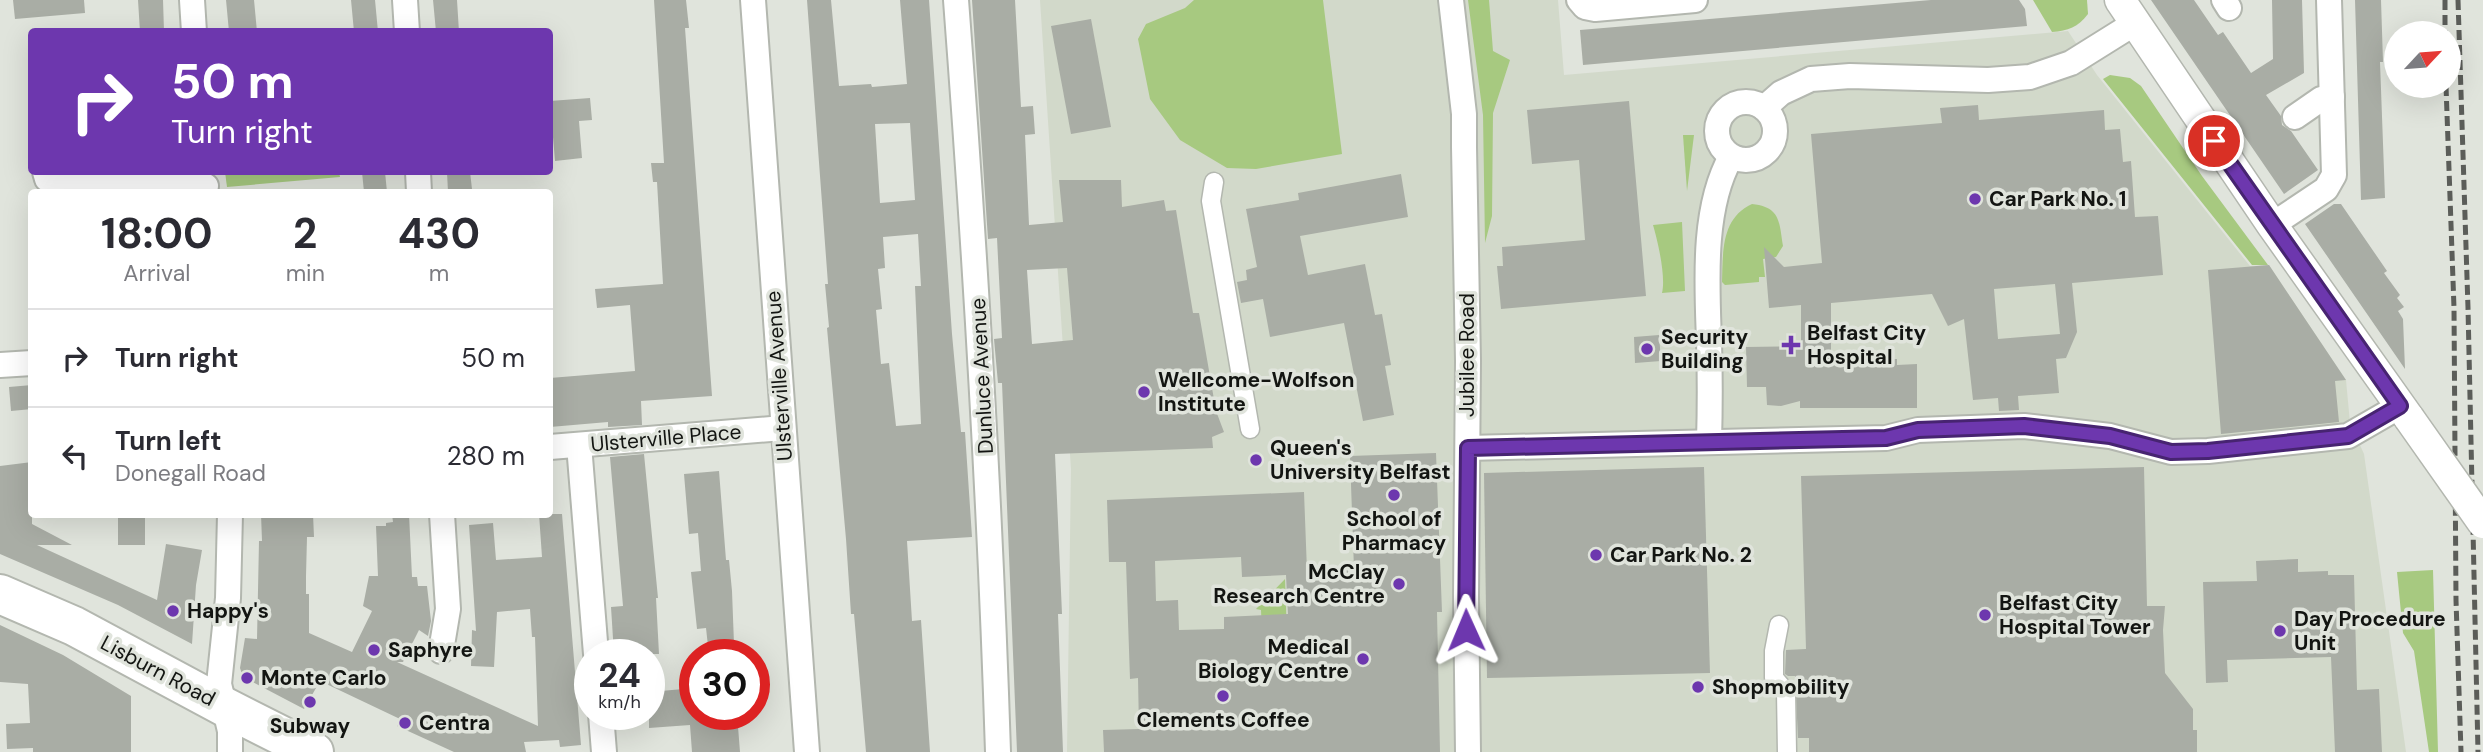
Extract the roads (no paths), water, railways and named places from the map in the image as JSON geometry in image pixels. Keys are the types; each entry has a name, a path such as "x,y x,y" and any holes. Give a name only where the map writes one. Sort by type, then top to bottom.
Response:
{"main road":[{"name":"Lisburn Road","path":"0,594 74,626 314,752"}],"street":[{"path":"192,0 194,28"},
{"path":"405,0 407,28"},
{"name":"Ulsterville Avenue","path":"753,0 807,752"},
{"name":"Dunluce Avenue","path":"956,0 978,298 992,567 998,752"},
{"name":"Jubilee Road","path":"1451,0 1464,114 1468,752"},
{"path":"1587,5 1695,0"},
{"path":"2272,225 2326,189 2334,175 2329,0"},
{"path":"1763,108 1780,93 1811,79 1850,76 1989,80 2030,77 2071,63 2128,11 2272,225 2483,523"},
{"path":"2295,117 2321,99 2332,97"},
{"path":"1747,102 1763,108 1770,115 1775,134 1767,151 1750,160 1731,157 1723,150 1716,131 1723,112 1738,103 1747,102"},
{"path":"1709,442 1707,294 1711,226 1722,173 1731,157"},
{"path":"46,175 47,179 64,187 206,183"},
{"path":"1213,182 1211,201 1250,429"},
{"path":"0,365 28,363"},
{"path":"1468,448 1886,438 1918,430 2024,426 2110,436 2171,452 2208,451 2348,436 2405,412"},
{"name":"Ulsterville Place","path":"553,447 783,428"},
{"path":"579,445 595,639"},
{"path":"230,518 228,598 219,684 230,731 230,752"},
{"path":"441,651 448,609 442,518"},
{"path":"1779,625 1774,651 1774,678 1786,692 1787,752"},
{"path":"602,730 604,752"}],"railway":[{"path":"2445,0 2445,21"},
{"path":"2458,0 2478,752"},
{"path":"2446,98 2454,308 2456,600 2461,752"}],"place":[{"name":"Car Park No. 1","path":"1975,199"},
{"name":"Belfast City Hospital","path":"1791,345"},
{"name":"Security Building","path":"1647,349"},
{"name":"Wellcome-Wolfson Institute","path":"1144,392"},
{"name":"Queen's University Belfast","path":"1256,460"},
{"name":"School of Pharmacy","path":"1394,495"},
{"name":"Car Park No. 2","path":"1596,555"},
{"name":"McClay Research Centre","path":"1399,584"},
{"name":"Happy's","path":"173,611"},
{"name":"Belfast City Hospital Tower","path":"1985,615"},
{"name":"Day Procedure Unit","path":"2280,631"},
{"name":"Saphyre","path":"374,650"},
{"name":"Medical Biology Centre","path":"1363,659"},
{"name":"Monte Carlo","path":"247,678"},
{"name":"Shopmobility","path":"1698,687"},
{"name":"Clements Coffee","path":"1223,696"},
{"name":"Subway","path":"310,702"},
{"name":"Centra","path":"405,723"}]}
